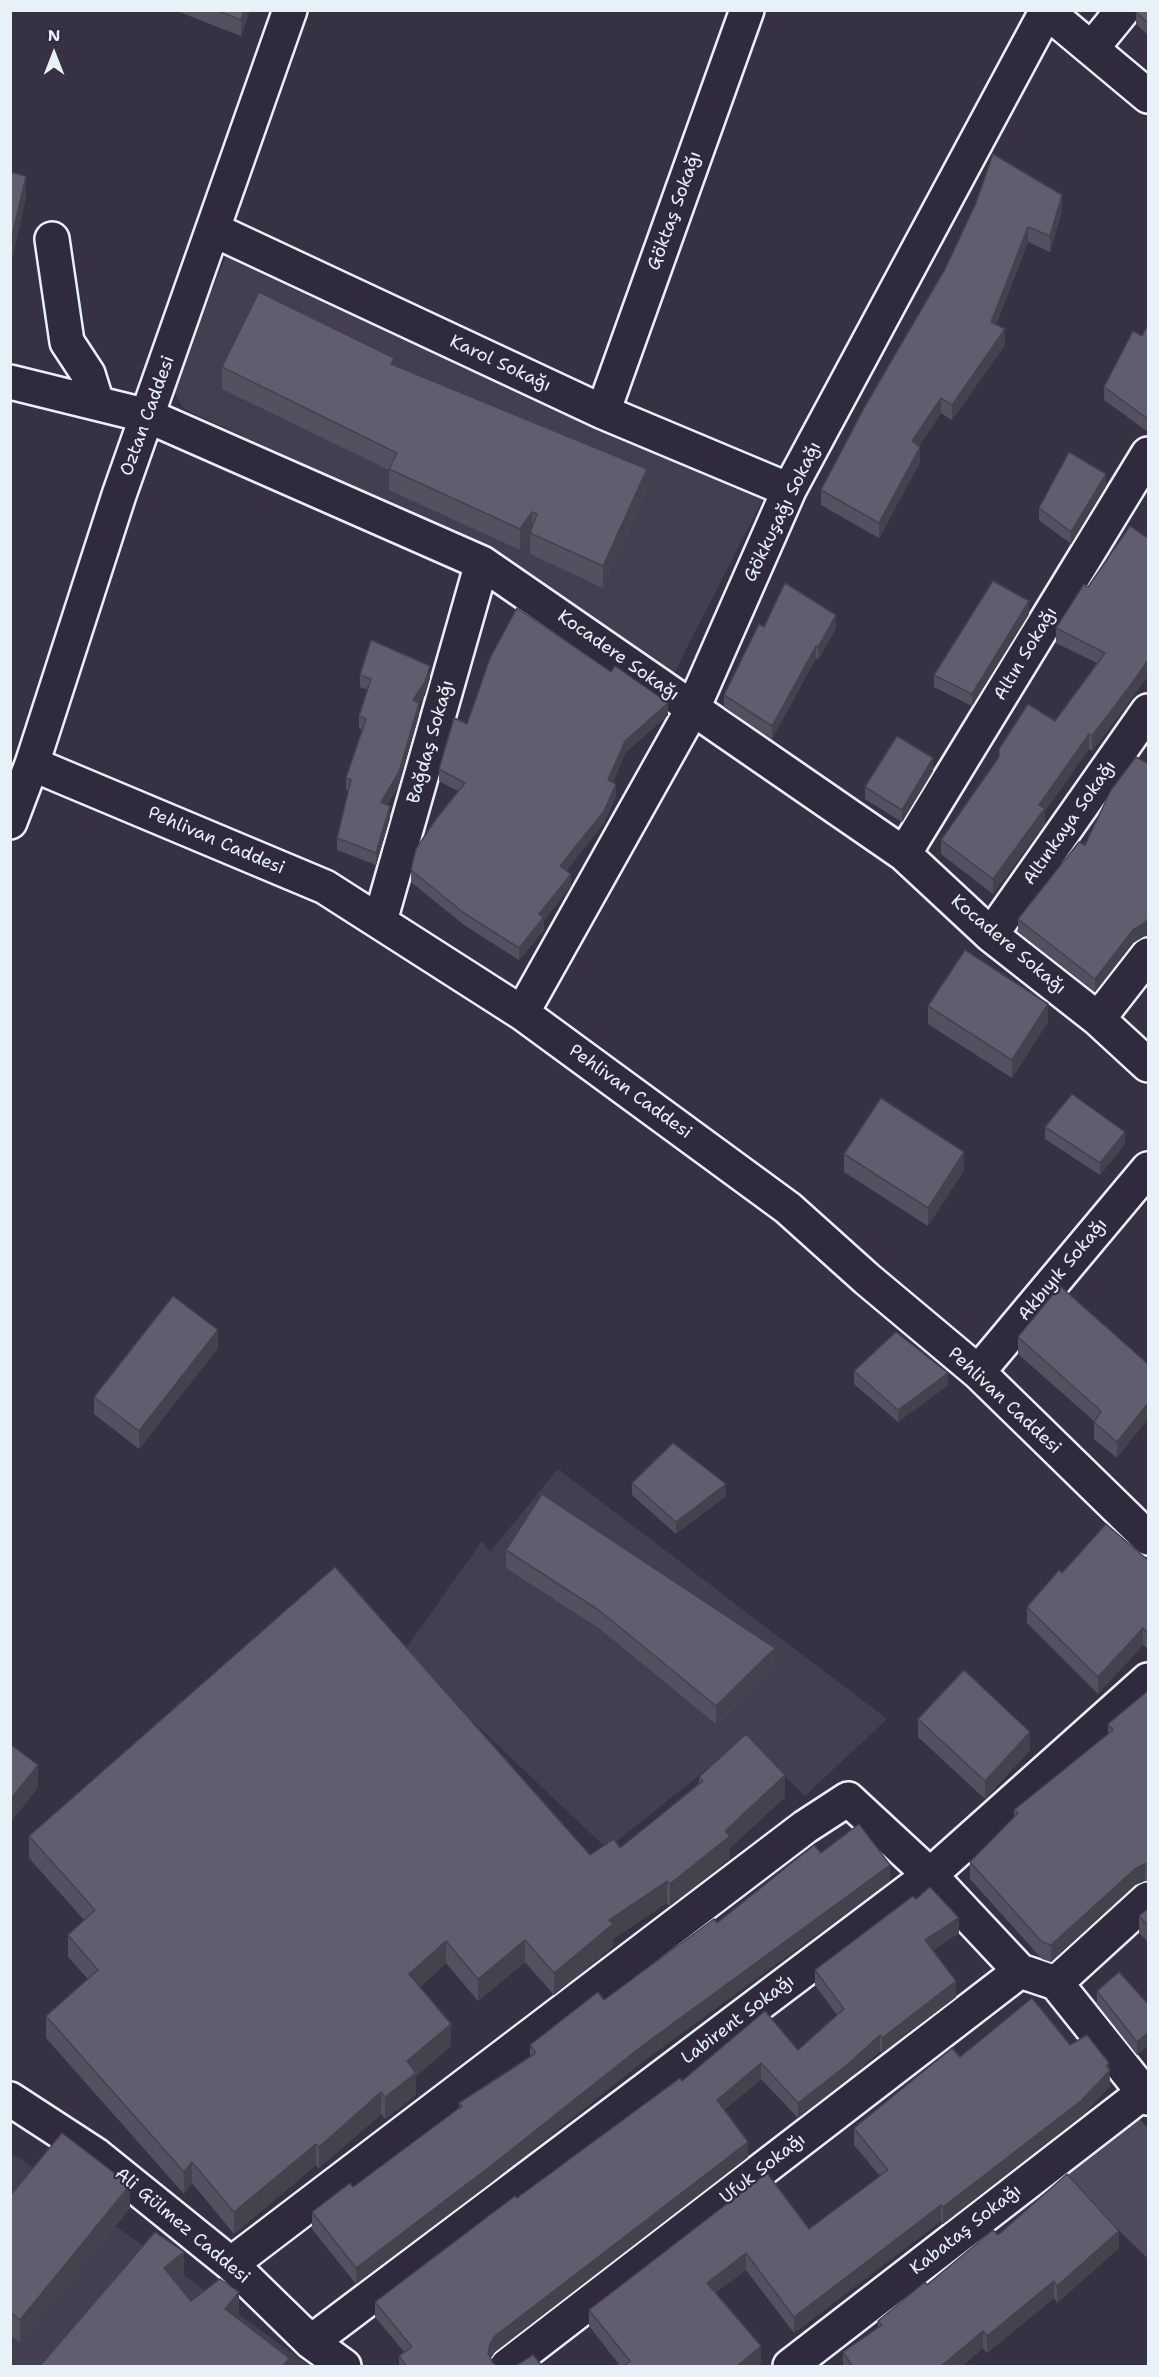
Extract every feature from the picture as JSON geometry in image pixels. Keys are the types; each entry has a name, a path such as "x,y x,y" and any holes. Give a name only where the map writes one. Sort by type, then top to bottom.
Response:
{"street":[{"name":"Oztan Caddesi","path":"10,822 32,764 119,495 290,10"},
{"name":"Göktaş Sokağı","path":"603,412 747,10"},
{"path":"1092,48 1123,10"},
{"path":"1046,11 1149,96"},
{"name":"Gökkuşağı Sokağı","path":"522,1013 693,708 789,490 1046,11"},
{"name":"Karol Sokağı","path":"214,230 603,412 789,490"},
{"path":"52,239 67,342 88,374 97,403"},
{"name":"Kocadere Sokağı","path":"10,382 148,416 482,563 903,854 991,935 1098,1019 1149,1065"},
{"name":"Altın Sokağı","path":"903,854 1149,454"},
{"name":"Bağdaş Sokağı","path":"380,921 482,563"},
{"name":"Altınkaya Sokağı","path":"991,935 1149,711"},
{"name":"Pehlivan Caddesi","path":"32,764 325,887 522,1013 788,1208 867,1279 978,1372 1149,1538"},
{"path":"1098,1019 1149,955"},
{"name":"Akbıyık Sokağı","path":"978,1372 1149,1168"},
{"name":"Labirent Sokağı","path":"311,2342 930,1875 1149,1680"},
{"path":"231,2264 795,1834 848,1799 930,1875 1020,1971 1056,1983 1146,2095"},
{"path":"1056,1983 1149,1899"},
{"name":"Ufuk Sokağı","path":"507,2367 1020,1971"},
{"name":"Kabataş Sokağı","path":"790,2367 1146,2095"},
{"name":"Ali Gülmez Caddesi","path":"10,2099 96,2155 231,2264 311,2342 344,2367"}],"shaded area":[{"path":"229,249 744,488 763,499 673,675 457,534 184,409 172,388"},
{"path":"558,1469 887,1719 805,1796 746,1738 607,1849 402,1654 482,1541 490,1552"},
{"path":"1135,2114 1148,2128 1148,2259 1064,2176"},
{"path":"10,2152 155,2254 310,2366 11,2366"}],"building":[{"path":"216,10 244,10 241,20"},
{"path":"1136,10 1149,10 1149,24 1136,12"},
{"path":"993,154 1062,195 1050,236 1028,227 991,322 1005,329 952,405 941,398 912,441 920,447 879,523 821,490 864,408 945,269 976,203"},
{"path":"10,172 26,176 11,241 10,241"},
{"path":"259,292 394,358 391,364 647,469 603,566 530,533 537,514 532,512 520,529 389,469 397,453 222,367"},
{"path":"1149,323 1148,419 1104,387 1133,331 1142,336"},
{"path":"1069,452 1106,474 1071,532 1039,508"},
{"path":"1130,526 1149,539 1149,659 1092,736 1089,734 1039,805 1045,808 993,879 941,840 999,757 999,749 1028,704 1055,721 1105,653 1056,628 1084,584 1088,587"},
{"path":"993,581 1029,601 972,694 934,675"},
{"path":"785,583 836,615 818,647 816,646 772,726 724,695 759,624 764,627"},
{"path":"517,608 611,672 615,666 668,703 625,741 608,780 616,784 604,811 560,866 571,874 539,914 544,917 519,948 464,913 411,870 416,849 436,819 465,783 439,769 454,718 467,724 490,658"},
{"path":"371,640 430,666 425,682 413,700 419,703 399,772 381,802 390,806 376,853 337,838 351,780 346,778 366,719 359,716 371,679 360,675"},
{"path":"897,736 933,758 902,810 865,787"},
{"path":"1136,757 1149,764 1149,918 1133,930 1095,979 1018,919 1079,842 1085,845 1111,790"},
{"path":"965,950 1048,1004 1012,1060 928,1006"},
{"path":"1072,1094 1125,1132 1100,1163 1045,1127"},
{"path":"881,1098 964,1152 928,1208 844,1154"},
{"path":"1060,1286 1149,1365 1149,1402 1117,1442 1094,1422 1101,1411 1018,1337"},
{"path":"173,1296 218,1330 139,1431 94,1397"},
{"path":"896,1332 948,1373 898,1410 854,1371"},
{"path":"673,1443 726,1484 676,1522 632,1483"},
{"path":"542,1494 775,1648 716,1706 600,1611 506,1550"},
{"path":"1106,1524 1149,1561 1149,1634 1143,1628 1098,1677 1027,1607 1059,1570 1062,1573"},
{"path":"335,1567 590,1855 614,1839 620,1848 703,1781 699,1777 746,1734 785,1775 725,1831 730,1836 670,1884 667,1881 609,1920 613,1924 554,1973 525,1940 478,1979 446,1941 409,1974 451,2024 407,2061 416,2073 385,2097 381,2092 319,2147 316,2144 234,2212 192,2162 184,2172 46,2016 98,1970 68,1935 95,1910 29,1836"},
{"path":"964,1670 1030,1732 985,1781 918,1719"},
{"path":"1149,1690 1149,1865 1145,1864 1135,1869 1051,1945 1042,1942 970,1862 1018,1813 1014,1810 1113,1730 1108,1724"},
{"path":"10,1744 38,1765 10,1800"},
{"path":"859,1824 890,1865 642,2046 492,2165 356,2268 312,2212 350,2183 353,2187 462,2106 459,2103 536,2053 530,2045 598,1992 604,2000 714,1919 717,1923 814,1845 821,1853"},
{"path":"930,1887 959,1918 925,1940 956,1981 882,2038 880,2035 847,2065 798,2103 761,2063 717,2100 748,2142 495,2336 488,2353 498,2367 407,2367 399,2356 412,2347 375,2302 515,2196 517,2198 680,2078 682,2081 765,2011 798,2050 844,2009 815,1970 913,1896 916,1899"},
{"path":"1149,1908 1149,1927 1139,1916"},
{"path":"1119,1972 1149,2005 1149,2032 1137,2042 1097,1991"},
{"path":"1032,1998 1070,2045 1087,2035 1109,2063 1106,2066 1110,2070 1082,2100 943,2207 941,2205 794,2317 746,2253 707,2283 761,2346 736,2367 622,2367 630,2361 589,2310 767,2173 809,2229 888,2170 854,2128 952,2048 960,2057"},
{"path":"62,2133 130,2185 20,2320 10,2312 10,2196"},
{"path":"1067,2174 1119,2231 1057,2286 1054,2281 987,2336 983,2331 940,2367 853,2367 843,2352 882,2325 878,2321 925,2282 927,2285 993,2230 998,2235"},
{"path":"155,2232 184,2252 164,2268 191,2301 220,2279 239,2292 225,2309 289,2358 282,2367 39,2367"},
{"path":"533,2355 543,2367 514,2367"}]}
